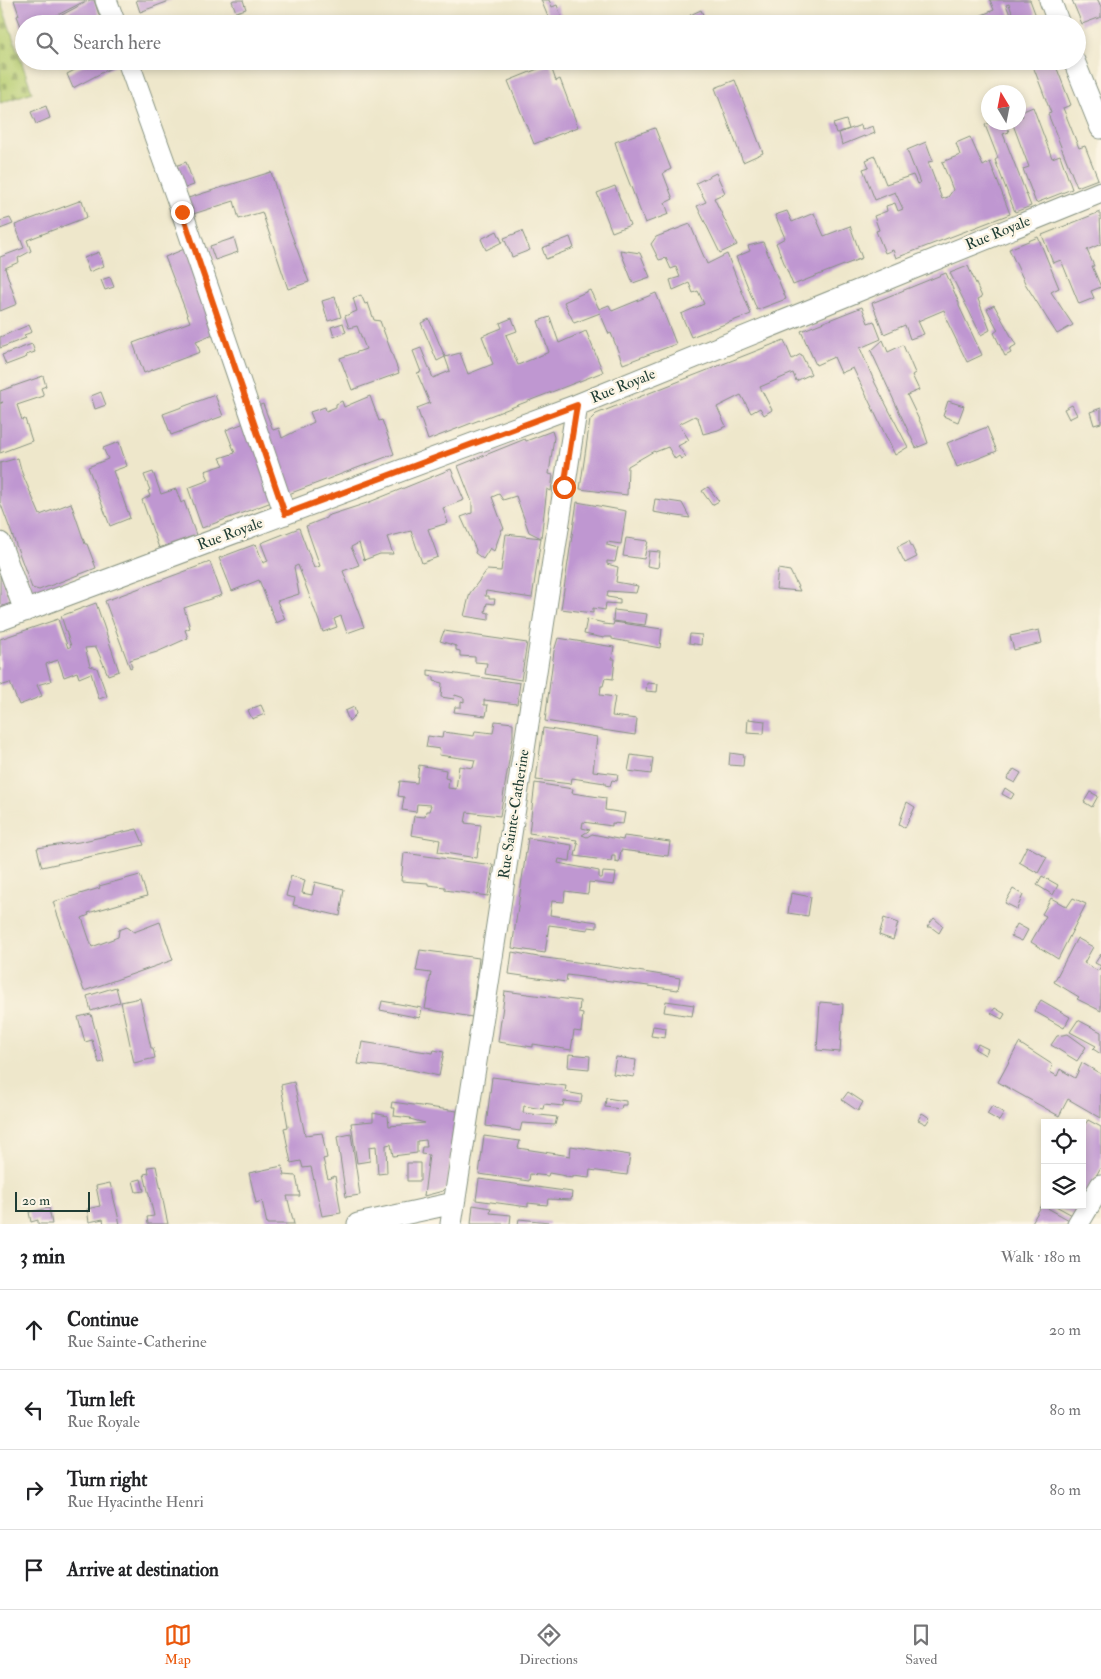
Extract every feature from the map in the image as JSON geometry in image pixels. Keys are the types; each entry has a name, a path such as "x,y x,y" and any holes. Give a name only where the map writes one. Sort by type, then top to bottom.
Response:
{"street":[{"path":"106,0 111,15"},
{"path":"1050,0 1056,15"},
{"path":"131,70 182,212 285,514"},
{"path":"1078,70 1101,128"},
{"name":"Rue Royale","path":"0,620 577,405 1101,192"},
{"name":"Rue Sainte-Catherine","path":"453,1214 577,405"},
{"path":"0,543 25,611"},
{"path":"1078,1224 1101,1184"},
{"path":"358,1224 453,1214"}],"green space":[{"path":"0,0 15,43 15,70 24,70 32,92 0,103"}],"building":[{"path":"14,0 87,0 58,15 19,15"},
{"path":"90,0 94,0 99,15 62,15"},
{"path":"136,0 172,0 140,12"},
{"path":"243,0 246,9 236,12 232,1"},
{"path":"541,0 549,0 552,7 557,5 561,15 547,15"},
{"path":"990,0 1030,0 1036,15 1013,15 1009,4 1006,5 1010,15 982,15 994,10"},
{"path":"1072,0 1098,0 1101,7 1101,17 1086,23 1086,15 1078,15"},
{"path":"701,10 703,15 690,15"},
{"path":"75,70 107,70 73,88 67,74"},
{"path":"535,70 552,70 556,81 560,79 578,127 534,144 508,81"},
{"path":"1034,70 1057,70 1071,105 1063,108 1079,148 1085,146 1098,179 1077,187 1048,114 1051,113"},
{"path":"735,80 763,153 743,162 715,88"},
{"path":"46,106 50,118 36,124 31,112"},
{"path":"1033,107 1052,158 1060,155 1072,189 1036,203 1023,169 1029,167 1015,130 1026,130 1026,110"},
{"path":"846,120 849,129 836,133 833,124"},
{"path":"861,125 862,130 873,126 875,133 842,145 839,133"},
{"path":"655,128 671,169 663,173 673,199 665,203 669,214 645,223 615,142"},
{"path":"987,130 1008,130 1009,132 1003,134 1031,206 1015,212 995,160 998,158"},
{"path":"970,137 983,166 990,162 1010,214 896,258 893,250 885,253 876,231 879,230 874,216 887,211 886,206 895,203 898,211 903,209 895,192 875,200 863,169 869,167 866,160 875,156 886,184 913,175 917,184 920,183 907,150 926,142 933,161 928,162 942,199 948,197 953,190 942,162 960,155 956,143"},
{"path":"186,162 194,185 182,189 175,166"},
{"path":"271,172 281,206 309,282 288,289 262,212 239,219 234,201 190,215 185,199"},
{"path":"716,173 725,193 714,198 737,245 720,253 697,206 706,202 696,183"},
{"path":"615,186 630,225 612,232 597,193"},
{"path":"82,200 87,217 27,240 31,251 18,258 19,262 5,268 17,304 0,311 0,257 24,248 15,225"},
{"path":"787,211 792,222 814,213 824,236 850,226 862,258 793,285 776,243 785,238 775,215"},
{"path":"1100,212 1101,244 1087,250 1101,287 1091,291 1094,298 1079,304 1061,260 1053,263 1042,235"},
{"path":"10,218 13,224 0,229 0,221"},
{"path":"690,224 707,264 727,254 751,314 691,337 681,314 704,304 698,291 693,293 689,283 673,290 670,280 680,277 676,267 671,269 666,258 659,260 651,244 656,237"},
{"path":"497,231 502,242 486,250 481,239"},
{"path":"522,231 530,250 512,257 504,238"},
{"path":"570,237 574,248 546,259 542,248"},
{"path":"1038,237 1059,288 1051,292 1073,325 1057,334 1026,285 1009,249"},
{"path":"234,238 238,252 215,260 210,246"},
{"path":"763,242 786,299 757,310 736,257 750,251 748,246"},
{"path":"187,248 218,332 196,341 200,352 144,373 133,343 190,322 165,257"},
{"path":"620,250 640,253 650,277 633,283"},
{"path":"99,252 104,266 89,272 84,258"},
{"path":"968,266 982,297 978,299 990,330 981,335 950,273"},
{"path":"946,273 982,355 967,362 947,321 944,310 918,321 924,334 910,339 905,325 884,334 872,303"},
{"path":"110,277 114,287 105,290 101,280"},
{"path":"590,290 599,309 609,305 612,311 656,293 676,344 623,364 611,333 609,334 600,313 574,323 564,302"},
{"path":"361,295 365,304 368,303 374,320 380,321 399,373 352,390 340,358 366,349 357,326 349,328 345,316 357,311 353,298"},
{"path":"335,297 341,317 328,321 322,301"},
{"path":"994,305 1016,345 1009,349 1011,353 1005,356 994,333 998,330 987,309"},
{"path":"862,307 868,323 874,321 881,339 860,348 875,383 908,447 895,455 853,368 841,373 834,357 816,365 801,331"},
{"path":"550,317 559,343 586,331 603,372 428,440 417,408 430,403 417,373 421,372 413,351 421,348 433,378 450,371 445,357 460,353 468,374 493,364 482,336 502,328 500,323 512,318 517,331 506,335 518,365 549,352 538,321"},
{"path":"429,319 445,357 437,361 421,323"},
{"path":"343,323 346,332 334,337 331,327"},
{"path":"29,325 32,332 24,335 26,338 0,348 0,337"},
{"path":"784,340 792,359 801,354 811,374 796,381 793,373 760,387 772,410 764,415 760,408 751,413 741,395 717,407 726,426 718,430 703,434 698,418 695,416 679,424 689,440 678,446 686,457 681,459 679,456 675,459 668,447 654,451 628,466 627,495 580,489 590,420 596,414"},
{"path":"883,340 888,352 903,345 915,373 912,375 919,390 907,395 928,443 916,448 871,351"},
{"path":"32,344 35,352 6,365 2,355"},
{"path":"43,376 46,386 41,388 44,396 17,405 22,420 25,419 32,441 0,453 0,404 3,402 0,403 0,391"},
{"path":"101,392 106,405 95,409 91,396"},
{"path":"215,395 223,416 171,435 163,414"},
{"path":"370,396 379,421 382,420 394,454 286,495 255,407 263,404 273,430 279,428 282,438 314,422 310,412 325,407 326,411 336,407 336,404 342,401 344,407"},
{"path":"948,401 964,406 958,422 943,416"},
{"path":"1072,405 1077,415 1069,419 1064,409"},
{"path":"1101,408 1101,423 1094,425 1090,412"},
{"path":"247,422 277,500 202,528 188,488 209,480 205,471 224,465 220,458 235,453 226,430"},
{"path":"987,427 997,451 957,467 947,443"},
{"path":"552,431 554,437 549,474 553,475 551,491 547,489 541,538 529,532 516,496 503,500 499,494 492,497 504,529 502,529 494,551 490,548 483,559 475,553 476,550 461,517 472,513 472,502 458,466 525,439 526,441"},
{"path":"119,442 127,466 113,471 130,518 110,526 88,467 108,459 103,448"},
{"path":"18,458 22,473 40,515 71,503 85,544 87,544 96,568 39,590 32,588 0,502 0,463"},
{"path":"451,469 464,500 443,508 448,523 428,529 438,557 422,563 411,531 387,537 393,554 380,554 364,560 359,543 351,547 359,565 343,571 364,627 347,633 341,616 334,619 337,627 323,632 298,565 294,567 299,594 277,601 285,619 276,623 259,580 232,591 219,558 256,544 263,563 268,561 261,543 299,528 314,568 320,566 306,526 327,516 367,503"},
{"path":"153,472 161,494 176,489 181,503 184,501 196,535 159,548 142,500 150,496 148,491 150,490 144,475"},
{"path":"708,487 719,501 712,505 702,491"},
{"path":"655,499 682,503 690,518 653,512"},
{"path":"577,502 626,511 621,544 607,542 607,545 618,548 615,562 607,561 607,564 618,567 616,582 638,586 636,593 608,591 607,597 620,599 620,604 606,603 605,610 593,608 593,613 561,609"},
{"path":"506,534 541,538 532,598 486,591 485,596 489,596 489,599 495,599 494,604 487,603 485,612 489,613 489,620 464,616 470,593 487,570 501,571"},
{"path":"626,538 648,541 644,559 623,556"},
{"path":"909,541 917,557 905,563 897,547"},
{"path":"649,551 660,552 658,568 647,566"},
{"path":"210,562 222,595 184,608 190,628 185,630 188,638 157,652 130,660 132,667 130,668 105,601"},
{"path":"778,569 790,571 800,591 776,589"},
{"path":"0,575 11,603 0,607"},
{"path":"96,603 119,671 108,675 96,647 85,648 90,666 97,668 107,696 99,699 91,673 79,678 77,672 64,677 58,660 46,664 51,681 37,685 42,696 19,705 10,683 0,686 0,639 58,619 68,648 71,646 61,616"},
{"path":"614,610 647,614 645,625 613,621"},
{"path":"587,619 603,624 613,625 614,622 662,629 660,648 612,639 612,637 604,638 584,634"},
{"path":"1039,630 1042,643 1014,650 1010,636"},
{"path":"444,631 527,643 521,680 485,674 487,663 475,662 475,657 460,656 460,651 456,650 456,646 440,641"},
{"path":"690,634 702,635 701,645 689,643"},
{"path":"558,638 614,647 612,659 615,659 613,679 605,678 603,686 601,686 600,695 615,697 612,716 637,719 635,735 545,721 554,651"},
{"path":"428,670 520,683 517,704 484,700 484,705 488,705 486,716 454,712 455,707 461,707 461,701 464,702 464,698 455,695 454,699 441,697 442,683 434,681 434,677 428,676"},
{"path":"647,683 658,684 657,692 646,691"},
{"path":"261,705 265,714 252,719 248,710"},
{"path":"354,707 356,714 349,721 345,711"},
{"path":"748,719 765,721 764,734 747,733"},
{"path":"495,721 513,723 513,736 500,816 467,812 465,823 481,825 477,858 438,852 440,840 411,835 414,816 425,817 426,811 429,811 431,805 417,804 416,812 402,810 404,797 398,796 400,781 417,783 419,765 446,770 445,778 449,779 448,788 456,789 459,766 473,768 475,760 439,755 440,749 426,747 428,736 442,738 443,732 474,736 475,731 493,733"},
{"path":"543,728 597,737 593,771 618,774 617,781 612,780 610,786 605,785 605,783 572,778 571,784 536,780"},
{"path":"730,753 744,755 743,766 729,765"},
{"path":"631,755 653,758 651,774 628,771"},
{"path":"1014,769 1021,773 1015,783 1007,779"},
{"path":"535,783 573,789 572,793 606,798 605,810 625,813 623,824 612,823 612,826 583,822 582,828 590,830 582,835 587,837 592,834 623,840 624,836 670,842 668,856 621,850 619,862 615,861 615,855 612,855 611,861 575,856 577,840 529,833"},
{"path":"1005,788 1014,794 1011,799 1002,794"},
{"path":"1090,792 1098,796 1092,807 1084,802"},
{"path":"907,802 915,807 905,828 899,824"},
{"path":"137,829 144,845 42,867 37,848 79,842"},
{"path":"528,838 572,845 570,861 559,859 558,863 599,871 599,878 602,878 603,872 616,873 614,885 589,882 588,894 565,891 564,902 552,901 550,915 597,922 597,928 588,927 588,930 549,925 545,953 512,948"},
{"path":"1027,846 1047,857 1038,873 1019,862"},
{"path":"404,853 493,865 488,896 445,890 445,887 428,885 428,883 401,881"},
{"path":"140,875 147,896 88,913 89,915 82,918 92,947 118,937 119,930 127,927 134,932 160,922 173,960 84,991 53,902 100,888 99,886"},
{"path":"291,876 305,880 302,893 312,895 315,882 344,889 340,916 293,905 295,898 286,896"},
{"path":"1042,876 1058,885 1053,895 1037,885"},
{"path":"1013,889 1023,895 1017,909 1005,903"},
{"path":"791,893 811,897 808,916 788,913"},
{"path":"1051,898 1067,907 1073,898 1086,904 1058,959 1031,942 1046,916 1042,914"},
{"path":"884,918 898,923 893,940 879,935"},
{"path":"934,918 943,926 939,933 931,927 927,927"},
{"path":"1017,924 1028,930 1022,941 1011,936"},
{"path":"1077,938 1093,947 1084,963 1098,971 1101,966 1101,1011 1077,999 1079,997 1054,982"},
{"path":"420,950 479,958 472,1017 425,1009 431,973 416,971"},
{"path":"512,952 680,978 678,990 567,975 566,982 509,974"},
{"path":"1101,954 1101,966 1095,963"},
{"path":"116,987 120,1002 91,1011 87,996"},
{"path":"505,991 580,1001 579,1013 583,1014 581,1032 574,1031 571,1050 533,1044 533,1047 498,1042"},
{"path":"140,998 155,1058 134,1063 121,1002"},
{"path":"1041,1000 1070,1017 1064,1028 1034,1011"},
{"path":"382,1001 422,1008 420,1018 380,1010"},
{"path":"666,1001 694,1005 692,1016 664,1012"},
{"path":"820,1002 843,1004 840,1052 817,1050"},
{"path":"995,1008 1005,1014 1002,1019 991,1013"},
{"path":"91,1014 104,1062 99,1063 92,1040 85,1042 78,1017"},
{"path":"1078,1020 1101,1032 1101,1054 1093,1049 1096,1046 1070,1032"},
{"path":"653,1026 666,1028 665,1038 651,1036"},
{"path":"1068,1034 1086,1047 1077,1061 1051,1045 1057,1036"},
{"path":"362,1042 433,1053 434,1050 444,1052 439,1076 412,1070 358,1064"},
{"path":"1019,1043 1053,1065 1050,1072 1057,1076 1060,1069 1075,1078 1082,1063 1101,1074 1101,1118 1068,1099 1059,1116 998,1082"},
{"path":"978,1044 988,1049 985,1055 975,1049"},
{"path":"569,1054 590,1056 589,1069 568,1067"},
{"path":"616,1057 636,1060 634,1077 613,1074"},
{"path":"492,1077 566,1086 565,1092 582,1095 581,1103 564,1101 563,1106 544,1104 543,1109 524,1106 523,1113 557,1117 555,1125 522,1123 520,1131 486,1126"},
{"path":"294,1082 305,1135 322,1133 327,1158 323,1159 328,1179 335,1176 341,1213 322,1216 311,1167 303,1168 301,1161 291,1163 284,1128 288,1127 281,1085"},
{"path":"848,1092 863,1102 858,1111 842,1100"},
{"path":"606,1098 626,1101 626,1105 622,1105 621,1109 605,1107"},
{"path":"392,1102 457,1111 447,1186 443,1191 424,1196 429,1155 421,1154 422,1147 427,1147 426,1140 417,1141 417,1153 393,1156 391,1144 386,1145 387,1173 378,1174 376,1146 369,1147 370,1161 357,1163 351,1123 373,1121 373,1113 388,1116 389,1126 425,1123 411,1118 394,1116 395,1108 391,1108"},
{"path":"992,1106 1004,1113 999,1121 987,1114"},
{"path":"922,1113 930,1118 926,1124 918,1120"},
{"path":"1088,1120 1101,1127 1101,1167 1086,1194 1086,1164 1086,1123"},
{"path":"351,1134 360,1195 346,1197 337,1137"},
{"path":"484,1136 520,1141 518,1148 570,1156 571,1146 630,1155 627,1175 590,1170 589,1178 573,1176 573,1178 549,1173 548,1176 530,1174 529,1181 479,1174"},
{"path":"407,1163 420,1163 420,1181 407,1181"},
{"path":"156,1166 168,1224 148,1224 147,1217 154,1216 144,1174 149,1173 148,1167"},
{"path":"282,1166 284,1175 296,1176 300,1196 287,1196 294,1224 267,1224 262,1201 256,1203 249,1173"},
{"path":"141,1179 144,1191 136,1192 133,1181"},
{"path":"479,1179 572,1192 571,1200 548,1199 547,1205 528,1203 528,1207 476,1200"},
{"path":"110,1183 120,1224 104,1224 103,1219 89,1222 87,1209 100,1206 96,1186"},
{"path":"473,1205 491,1208 490,1213 511,1215 510,1224 471,1224"},
{"path":"1041,1207 1041,1209 1049,1209 1071,1221 1069,1224 1031,1224"},
{"path":"49,1208 52,1224 38,1224 38,1220 31,1222 29,1212"},
{"path":"1061,1209 1078,1209 1074,1216"},
{"path":"519,1219 549,1222 549,1224 518,1224"}],"route":[{"path":"182,212 285,514 577,405 564,487"}]}
